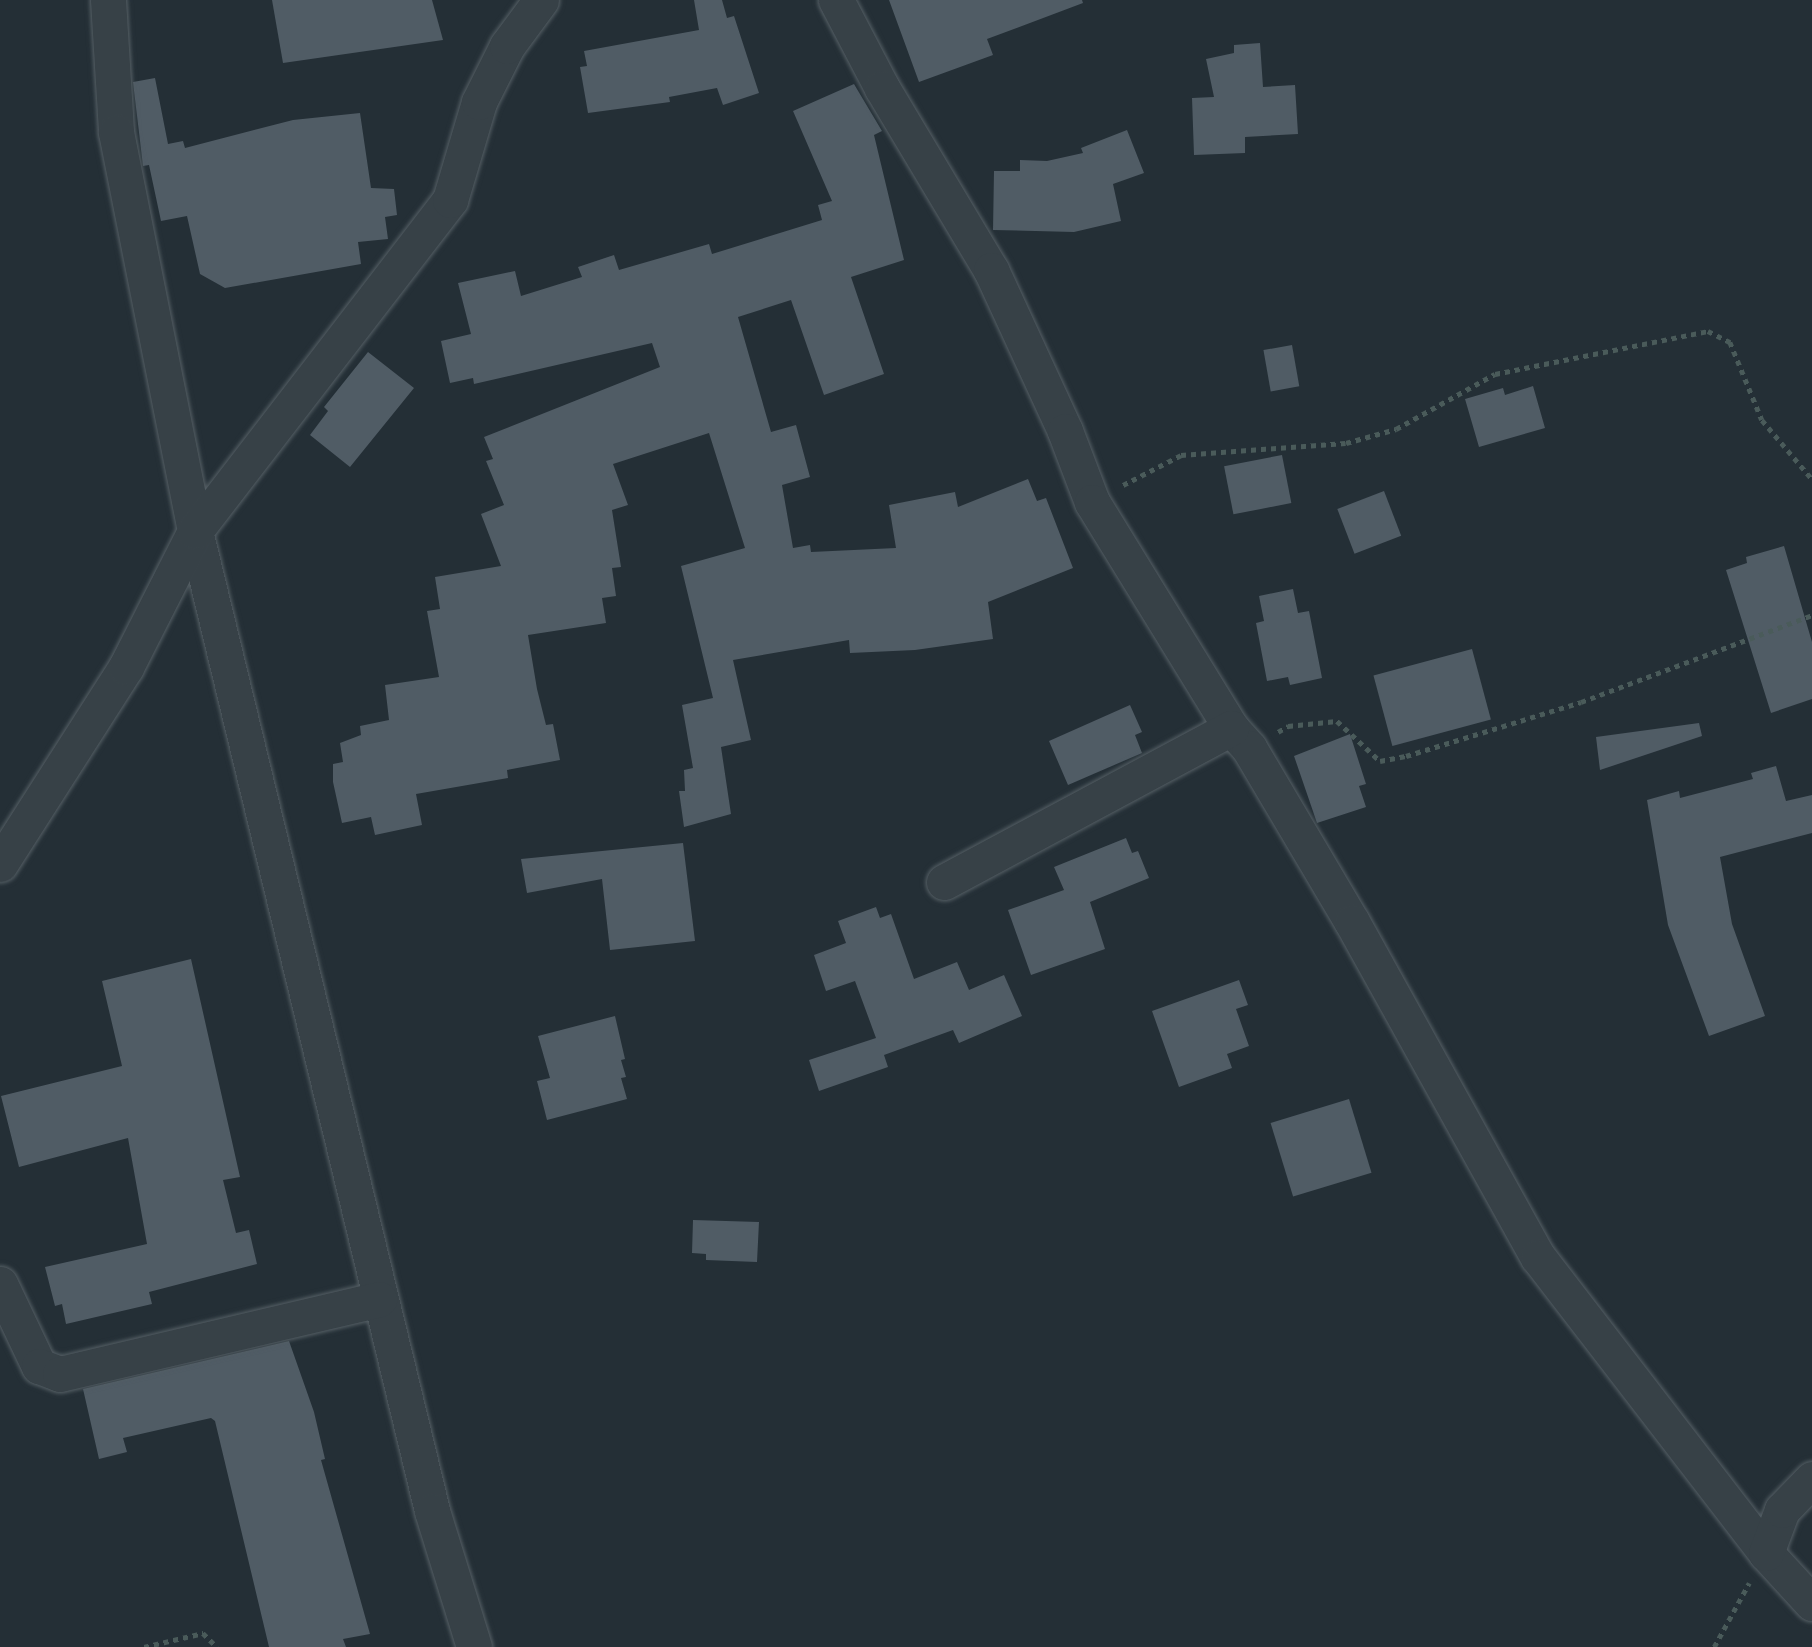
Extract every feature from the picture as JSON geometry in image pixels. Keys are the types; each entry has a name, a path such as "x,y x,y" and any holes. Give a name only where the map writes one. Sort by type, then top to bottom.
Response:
{"street":[{"path":"108,0 116,132 195,531 379,1299 432,1511 474,1647"},
{"path":"0,864 126,667 195,531 450,200 480,102 507,46 541,0"},
{"path":"836,0 882,88 991,270 1065,431 1092,502 1352,922 1538,1257 1766,1553 1812,1603"},
{"path":"944,882 1240,738"},
{"path":"0,1284 39,1366 60,1374 379,1299"},
{"path":"1766,1553 1782,1510 1812,1479"}],"path":[{"path":"1092,502 1181,454 1346,443 1396,429 1495,374 1708,331 1730,342 1762,420 1812,478"},
{"path":"1240,738 1288,726 1337,721 1380,761 1406,756 1581,702 1812,615"},
{"path":"1714,1647 1766,1553"},
{"path":"144,1647 203,1633 217,1647"}],"building":[{"path":"272,0 432,0 443,40 283,63"},
{"path":"694,0 722,0 727,18 734,16 759,93 723,105 717,88 669,97 670,102 588,113 580,67 587,66 584,51 699,30"},
{"path":"889,0 1082,0 1083,3 987,39 993,55 919,82"},
{"path":"1260,43 1263,87 1295,85 1298,134 1245,137 1245,153 1194,155 1192,98 1214,97 1206,59 1234,53 1234,45"},
{"path":"155,78 168,144 183,141 185,148 293,120 360,113 371,188 394,189 397,215 385,217 388,239 358,242 361,264 225,288 200,274 187,216 161,221 149,165 143,166 133,82"},
{"path":"854,84 882,131 874,135 904,260 851,277 884,374 824,395 791,300 738,317 771,432 796,425 810,477 782,485 793,548 810,545 811,552 896,548 889,505 955,492 958,507 1028,479 1037,501 1046,498 1073,568 988,602 993,639 915,650 850,653 849,640 733,660 751,740 721,747 731,814 684,827 679,791 685,791 684,770 693,768 682,705 713,698 681,566 745,548 709,433 613,464 628,505 612,510 621,567 612,568 616,596 602,598 606,623 528,635 546,725 553,724 560,760 507,770 508,778 416,794 422,825 375,835 371,817 342,823 333,782 333,764 343,762 340,743 361,735 360,726 389,720 385,685 439,677 427,611 440,609 435,577 501,566 481,514 504,505 486,461 493,459 484,437 660,367 652,343 474,384 473,378 450,383 441,341 471,334 458,283 515,271 521,296 582,277 578,267 614,255 619,270 709,244 712,254 822,220 818,205 832,201 793,111"},
{"path":"1127,130 1144,173 1113,184 1121,221 1074,232 993,230 994,171 1020,171 1020,160 1047,161 1083,153 1081,148"},
{"path":"1292,345 1299,386 1271,391 1263,350"},
{"path":"368,352 414,388 350,467 310,435 328,411 324,407"},
{"path":"1533,386 1545,428 1479,447 1465,399 1503,388 1505,395"},
{"path":"1282,455 1291,503 1233,514 1224,466"},
{"path":"1384,491 1401,536 1355,554 1337,509"},
{"path":"1784,546 1812,642 1812,699 1771,713 1726,570 1747,563 1746,557"},
{"path":"1293,589 1298,613 1309,611 1322,678 1290,685 1288,677 1267,681 1256,623 1264,621 1259,596"},
{"path":"1472,649 1491,720 1392,746 1373,675"},
{"path":"1130,705 1142,732 1135,735 1142,753 1068,785 1049,741"},
{"path":"1699,723 1702,736 1600,770 1596,737"},
{"path":"1350,734 1366,784 1359,786 1366,807 1317,823 1294,756"},
{"path":"1776,766 1786,801 1812,795 1812,833 1720,857 1732,924 1765,1016 1709,1036 1668,925 1647,800 1679,791 1680,798 1753,779 1751,773"},
{"path":"1126,838 1132,853 1138,851 1149,878 1090,902 1105,949 1031,975 1008,910 1064,890 1054,867"},
{"path":"683,843 695,941 610,950 602,879 527,893 521,859"},
{"path":"876,907 880,918 891,914 914,979 957,962 969,990 1004,975 1022,1016 959,1043 953,1030 884,1055 888,1067 819,1091 809,1060 876,1038 855,981 826,991 814,955 846,943 838,921"},
{"path":"191,959 240,1177 223,1180 236,1233 249,1230 257,1264 149,1292 152,1304 66,1324 62,1304 55,1306 45,1267 147,1244 128,1138 19,1167 1,1096 122,1066 102,981"},
{"path":"1239,980 1248,1005 1236,1009 1249,1046 1227,1054 1232,1068 1179,1087 1152,1011"},
{"path":"615,1016 625,1059 621,1060 626,1077 621,1078 627,1099 547,1120 537,1081 550,1078 538,1036"},
{"path":"1349,1099 1372,1173 1293,1197 1271,1123"},
{"path":"693,1220 759,1222 757,1262 706,1260 706,1254 692,1253"},
{"path":"289,1341 314,1412 325,1459 321,1460 370,1634 343,1639 346,1647 269,1647 215,1421 211,1418 123,1438 127,1452 99,1459 83,1389"}]}
